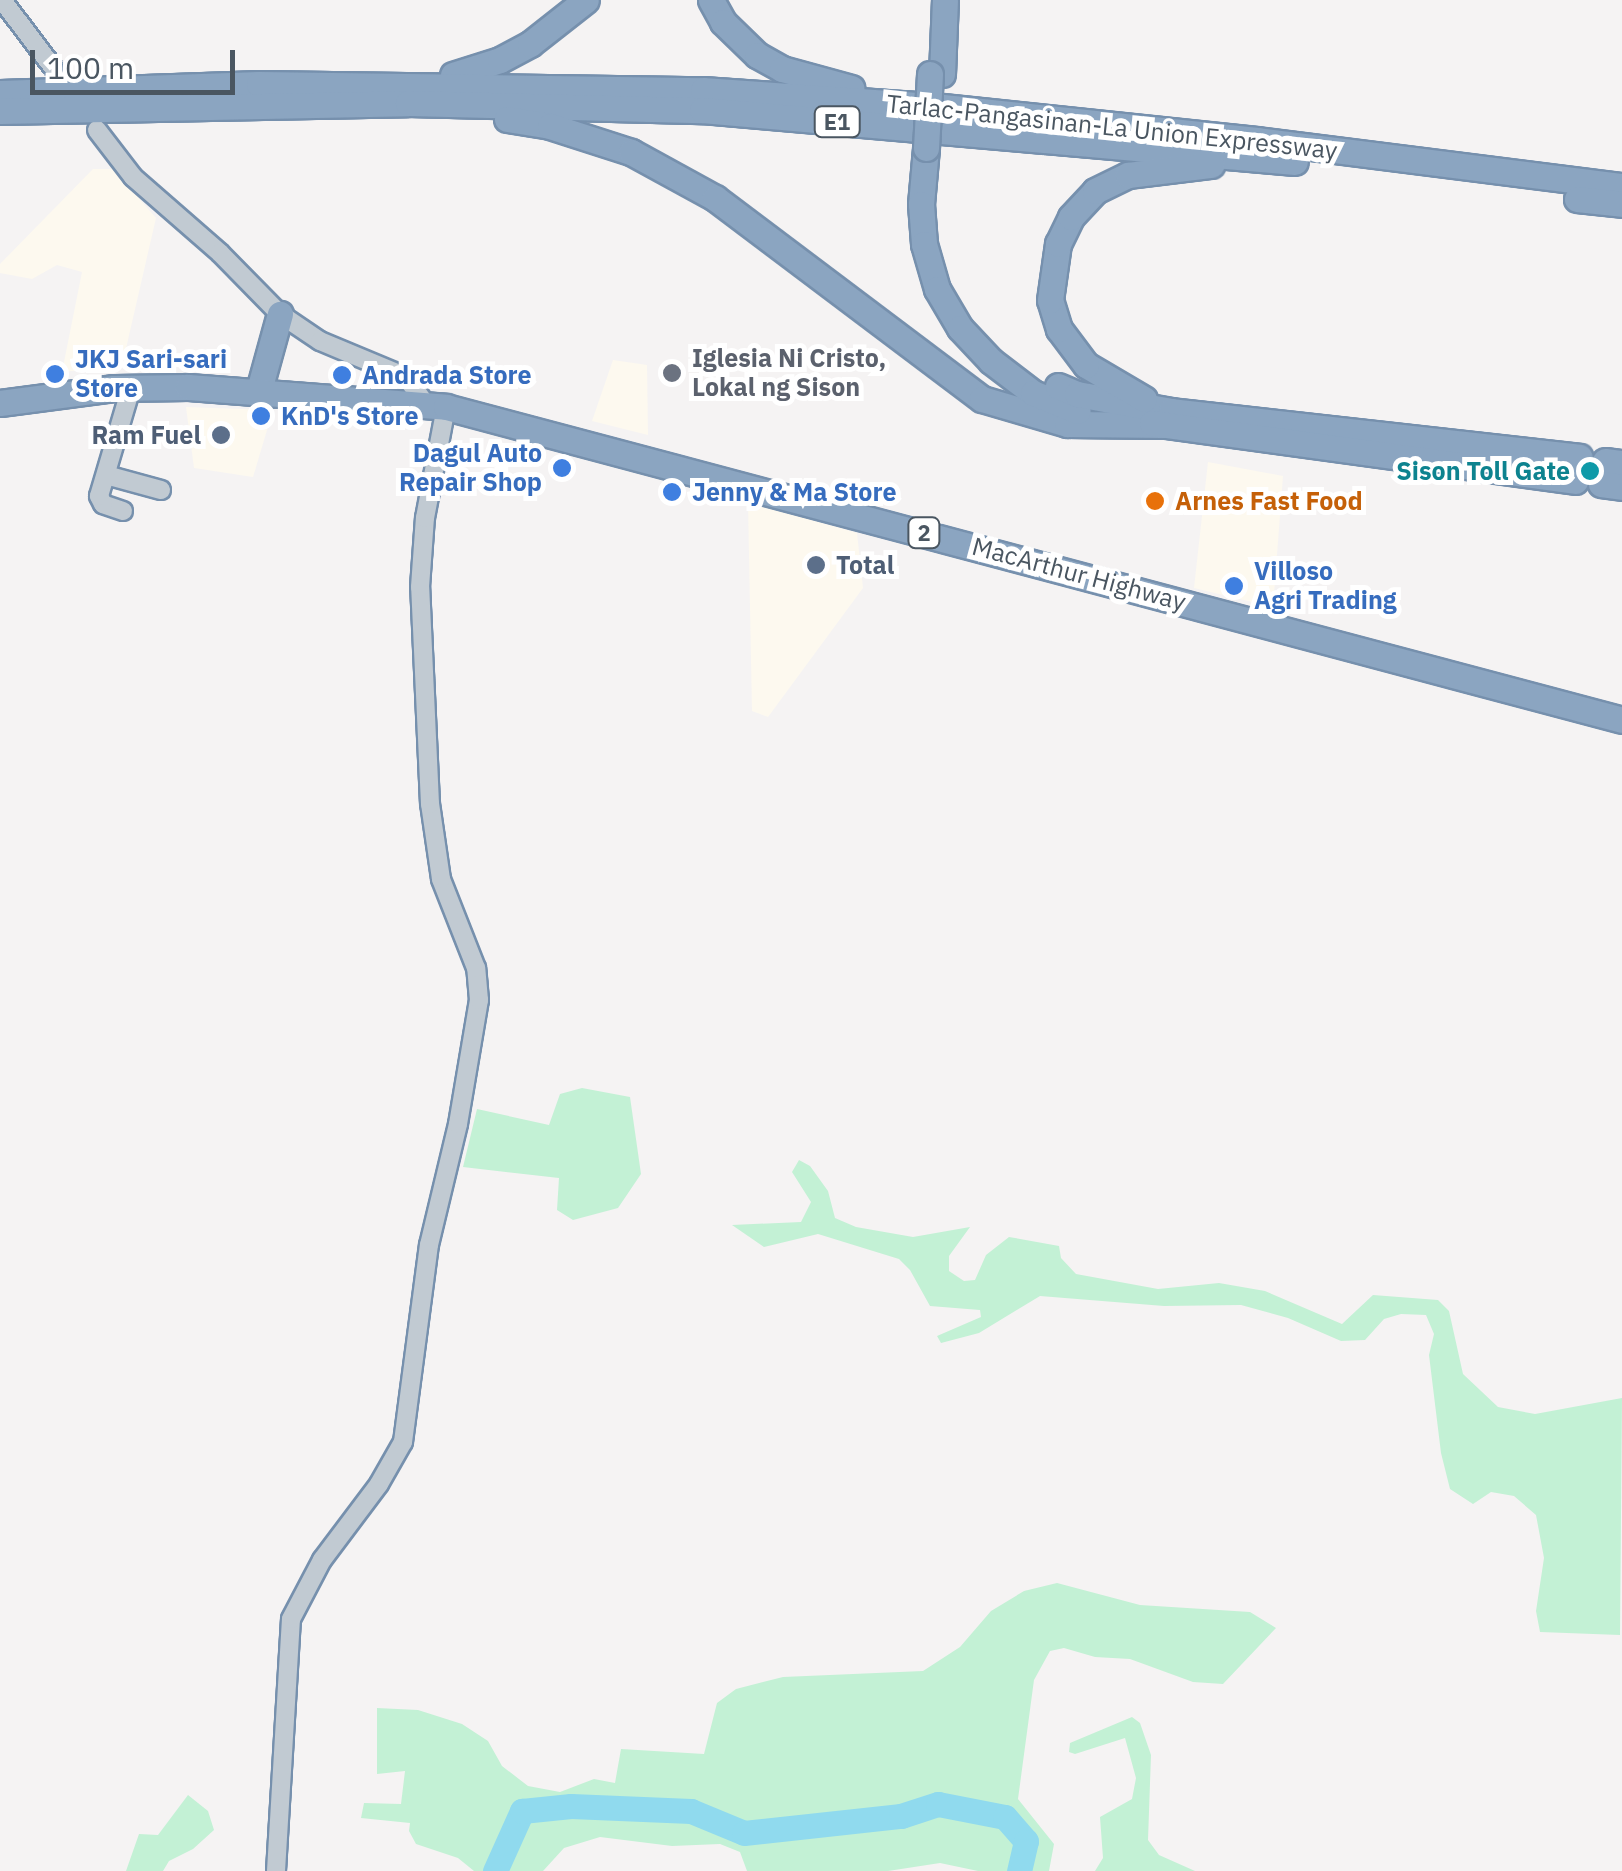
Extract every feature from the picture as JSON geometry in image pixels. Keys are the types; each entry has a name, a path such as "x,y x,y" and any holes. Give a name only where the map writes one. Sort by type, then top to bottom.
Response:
{"highway":[{"path":"413,93 500,60 530,44 586,0"},
{"path":"712,0 740,38 782,69 840,87 886,92 934,106"},
{"path":"932,0 936,74"},
{"path":"946,0 932,148 938,246 950,285 1002,354 1043,380 1077,394 1169,418 1577,469"},
{"name":"Tarlac-Pangasinan-La Union Expressway","path":"0,93 703,90 934,106 1256,140 1622,186"},
{"path":"413,93 550,126 630,152 715,198 982,399 1068,424 1169,418"},
{"name":"Tarlac-Pangasinan-La Union Expressway","path":"0,111 413,93 702,110 1266,159 1622,204"},
{"path":"1169,418 1086,365 1059,329 1050,300 1058,244 1071,217 1095,191 1128,175 1266,159"},
{"path":"259,390 280,314"},
{"name":"MacArthur Highway","path":"0,403 131,388 259,390 436,406 1622,720"}],"street":[{"path":"2,0 52,66"},
{"path":"97,130 133,177 220,253 280,314 320,341 406,377 436,406 420,587 434,831 441,879 479,986 458,1124 426,1262 402,1442 379,1484 322,1560 292,1619 276,1871"},
{"path":"123,511 100,500 131,388"},
{"path":"106,475 161,490"}],"shaded area":[{"path":"93,169 113,169 156,218 122,366 62,372 82,272 57,265 32,279 0,273 0,264"},
{"path":"613,360 647,365 648,435 592,421"},
{"path":"186,407 273,410 253,477 194,468"},
{"path":"1208,462 1283,476 1273,607 1194,588"},
{"path":"748,502 857,533 863,588 768,717 752,711"}],"green space":[{"path":"582,1088 630,1097 641,1174 618,1208 573,1220 557,1210 559,1178 463,1167 477,1109 549,1125 560,1094"},
{"path":"799,1160 810,1166 828,1191 835,1218 856,1227 913,1237 970,1227 949,1256 949,1271 964,1281 975,1280 986,1255 1009,1237 1059,1246 1061,1258 1076,1274 1158,1289 1219,1283 1265,1291 1342,1324 1373,1295 1438,1300 1449,1311 1463,1374 1498,1407 1535,1414 1622,1398 1620,1635 1540,1632 1536,1611 1544,1558 1536,1515 1514,1496 1491,1492 1473,1504 1450,1489 1441,1453 1429,1355 1434,1334 1426,1315 1401,1314 1384,1319 1365,1340 1341,1341 1288,1318 1241,1305 1164,1306 1040,1296 979,1333 941,1343 937,1336 981,1317 980,1310 930,1306 910,1270 899,1259 818,1234 764,1247 732,1225 801,1222 811,1202 792,1172"},
{"path":"1057,1583 1140,1605 1250,1612 1276,1628 1223,1684 1193,1682 1130,1659 1095,1657 1064,1648 1050,1651 1034,1680 1018,1799 1054,1844 1049,1871 978,1871 940,1863 888,1871 747,1871 740,1852 720,1844 672,1846 600,1837 564,1848 543,1871 474,1871 458,1858 416,1844 409,1831 410,1823 361,1818 364,1803 401,1804 405,1771 377,1774 377,1708 418,1710 462,1724 488,1741 502,1766 528,1786 560,1792 594,1779 615,1783 621,1749 704,1754 717,1703 736,1689 783,1677 923,1671 960,1647 991,1611 1024,1591"},
{"path":"1132,1717 1140,1723 1151,1755 1148,1840 1159,1855 1195,1871 1095,1871 1103,1858 1100,1817 1132,1799 1136,1778 1125,1738 1075,1754 1069,1752 1070,1743"},
{"path":"188,1795 208,1811 214,1830 193,1849 169,1861 163,1871 126,1871 139,1834 158,1835"}],"waterway":[{"path":"495,1871 522,1811 571,1806 691,1811 744,1833 901,1816 938,1804 1005,1817 1026,1841 1019,1871"}],"place":[{"name":"Iglesia Ni Cristo, Lokal ng Sison","path":"672,373"},
{"name":"JKJ Sari-sari Store","path":"55,374"},
{"name":"Andrada Store","path":"342,375"},
{"name":"KnD's Store","path":"261,416"},
{"name":"Ram Fuel","path":"221,435"},
{"name":"Dagul Auto Repair Shop","path":"562,468"},
{"name":"Sison Toll Gate","path":"1590,471"},
{"name":"Jenny & Ma Store","path":"672,492"},
{"name":"Arnes Fast Food","path":"1155,501"},
{"name":"Total","path":"816,565"},
{"name":"Villoso Agri Trading","path":"1234,586"}]}
